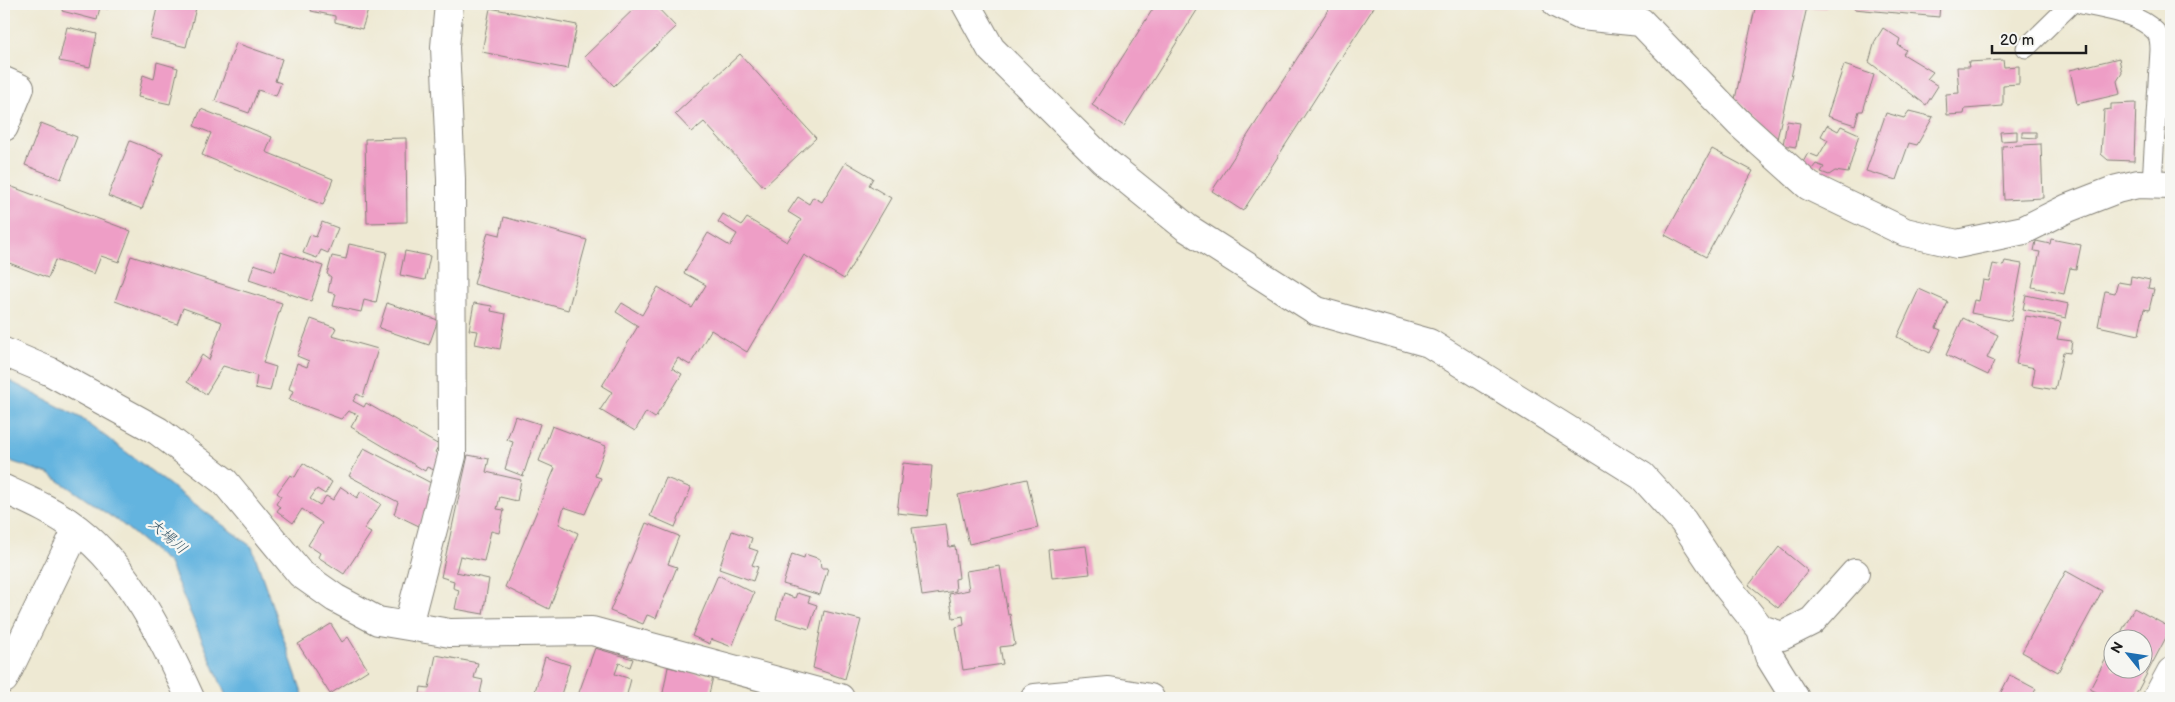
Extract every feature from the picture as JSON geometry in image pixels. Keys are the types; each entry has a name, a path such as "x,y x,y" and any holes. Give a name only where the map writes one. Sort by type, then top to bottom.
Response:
{"street":[{"path":"408,625 452,456 451,179 445,47 450,4"},
{"path":"966,4 991,49 1103,160 1187,228 1317,311 1429,343 1642,476 1683,521 1725,584 1761,629 1769,656 1795,698"},
{"path":"1556,4 1581,16 1641,22 1739,123 1808,186 1905,232 1957,244 2024,230 2068,208 2117,189 2161,184"},
{"path":"4,82 20,88 4,127"},
{"path":"4,352 49,371 158,431 225,482 301,574 334,598 378,621 450,633 592,631 840,698"},
{"path":"4,489 28,500 77,529 118,569 164,640 190,698"},
{"path":"4,679 77,529"},
{"path":"1761,629 1782,636 1812,621 1855,572"},
{"path":"2157,698 2171,672"},
{"path":"1035,698 1109,691 1150,698"}],"lane":[{"path":"2026,48 2071,4"},
{"path":"2082,4 2132,17 2156,32 2159,38 2161,184"}],"water":[{"name":"大場川","path":"4,378 81,418 252,547 304,698 227,698 169,563 122,524 49,474 4,459"}],"building":[{"path":"64,4 109,4 108,9 100,7 97,20 62,11"},
{"path":"158,4 197,4 186,47 150,38"},
{"path":"313,4 370,4 362,29 335,22 335,16 311,11"},
{"path":"639,4 654,4 676,27 614,86 585,56"},
{"path":"1156,4 1201,4 1124,126 1092,105"},
{"path":"1332,4 1376,4 1243,211 1212,191"},
{"path":"1756,4 1827,4 1826,8 1807,7 1777,139 1735,99"},
{"path":"1854,4 1940,4 1939,17 1854,9"},
{"path":"490,8 577,25 568,69 482,52"},
{"path":"67,27 97,34 90,67 59,61"},
{"path":"1883,28 1900,39 1898,45 1906,50 1903,54 1933,72 1927,79 1938,86 1926,105 1869,62 1875,41"},
{"path":"236,43 282,59 275,81 281,83 276,96 258,90 249,113 215,101"},
{"path":"740,54 816,138 764,187 704,122 692,132 675,114"},
{"path":"2119,58 2122,73 2117,81 2120,94 2077,104 2070,70"},
{"path":"2003,60 2004,67 2019,66 2019,84 2003,85 2003,106 1965,109 1964,114 1947,115 1946,94 1959,93 1957,67 1969,67 1968,62"},
{"path":"157,62 178,68 170,104 138,97 143,75 154,79"},
{"path":"1844,65 1874,75 1863,111 1859,111 1855,125 1827,116"},
{"path":"2136,103 2134,161 2108,160 2101,154 2104,110 2111,109 2111,104"},
{"path":"201,109 272,137 266,152 333,179 323,205 202,155 211,133 194,126"},
{"path":"1909,111 1933,117 1917,145 1909,143 1896,180 1866,171 1886,113 1904,118"},
{"path":"1787,121 1800,123 1796,147 1783,145"},
{"path":"41,123 77,137 61,179 25,165"},
{"path":"1827,125 1838,131 1841,126 1859,134 1848,173 1835,171 1829,175 1821,172 1824,167 1816,164 1812,169 1802,164 1808,153 1818,157 1828,140 1821,136"},
{"path":"2017,131 2017,140 2001,141 2000,132"},
{"path":"2022,132 2036,132 2036,138 2022,137"},
{"path":"406,138 407,222 367,223 365,139"},
{"path":"130,141 163,154 142,209 108,196"},
{"path":"2041,144 2043,198 2004,200 2002,146"},
{"path":"1712,149 1753,171 1706,257 1665,235"},
{"path":"846,162 873,178 869,185 891,198 844,279 804,255 747,352 711,330 690,365 678,358 672,368 682,374 655,418 646,412 635,431 600,410 612,392 602,386 638,326 616,312 622,303 642,315 658,287 692,308 706,285 684,273 708,233 730,246 737,234 718,222 723,214 742,225 747,218 787,242 801,220 788,212 798,197 809,204 813,197 822,202"},
{"path":"7,185 131,231 119,262 101,256 94,274 55,260 48,278 4,261 4,191"},
{"path":"504,217 587,240 568,310 474,284 488,232 500,235"},
{"path":"322,222 338,228 328,253 321,250 317,258 303,253 310,235 316,237"},
{"path":"2051,239 2081,245 2076,269 2070,268 2064,294 2032,287 2040,252 2034,251 2036,241 2050,244"},
{"path":"349,244 387,252 376,303 364,300 361,312 333,306 336,294 328,292 331,277 327,274 332,256 346,259"},
{"path":"405,251 430,256 425,280 400,275"},
{"path":"281,252 323,266 311,301 249,280 254,264 275,271"},
{"path":"131,256 282,303 263,363 276,367 270,391 255,388 257,376 223,366 206,394 187,382 202,355 209,360 222,322 183,308 177,324 115,301"},
{"path":"2005,261 2022,264 2011,321 1971,313 1974,300 1979,301 1983,280 1989,281 1993,264 2003,266"},
{"path":"2131,276 2150,280 2148,288 2154,289 2149,310 2144,309 2139,335 2098,326 2105,291 2115,293 2118,282 2130,284"},
{"path":"1919,289 1948,302 1936,328 1941,330 1930,353 1897,337"},
{"path":"2026,295 2069,304 2066,318 2023,309"},
{"path":"387,303 438,320 429,345 379,328"},
{"path":"474,303 492,306 491,311 506,314 500,349 475,344 478,331 469,330"},
{"path":"2026,316 2061,322 2057,339 2072,341 2070,353 2063,352 2055,390 2032,386 2035,368 2016,364"},
{"path":"1963,318 1998,335 1987,358 1994,361 1988,375 1946,355"},
{"path":"311,319 336,328 332,336 378,349 363,397 357,394 353,401 364,407 366,403 439,445 435,452 443,456 434,470 427,467 425,471 351,427 358,415 348,411 341,419 289,400 293,391 289,389 297,363 307,367 309,361 297,356"},
{"path":"515,416 540,424 523,476 505,469 513,442 507,440"},
{"path":"552,426 606,446 595,476 601,478 585,514 564,507 559,524 578,533 549,609 505,587 555,468 539,461"},
{"path":"364,448 431,483 428,492 433,494 419,526 394,514 398,502 349,476"},
{"path":"468,455 489,459 486,472 521,480 517,501 500,497 497,509 504,510 499,533 491,531 484,561 460,556 456,572 489,579 483,614 455,609 459,590 453,588 454,581 441,577"},
{"path":"303,463 332,482 325,494 317,489 310,499 320,505 326,496 333,500 341,487 357,498 361,491 381,504 364,529 371,533 344,574 318,557 320,553 308,545 322,523 302,509 293,523 277,511 280,507 276,504 281,496 277,493 290,475 295,477"},
{"path":"903,463 932,466 927,516 897,513"},
{"path":"666,478 691,488 675,527 650,516"},
{"path":"1027,479 1038,528 969,544 958,495"},
{"path":"646,523 679,536 668,564 677,567 656,618 647,615 643,624 610,611"},
{"path":"946,524 949,547 955,546 959,578 955,579 956,591 922,596 912,528"},
{"path":"732,531 752,538 749,548 758,551 752,565 758,567 753,581 719,569"},
{"path":"1086,546 1090,574 1052,578 1049,550"},
{"path":"1779,547 1808,571 1778,608 1749,585"},
{"path":"792,554 804,558 805,554 820,559 821,568 828,568 820,595 783,584"},
{"path":"1000,566 1015,645 1000,647 1003,664 963,670 956,627 964,625 963,616 953,618 949,594 969,590 966,571"},
{"path":"2066,571 2102,591 2058,672 2022,652"},
{"path":"718,575 754,593 732,647 711,639 710,644 692,636"},
{"path":"797,593 810,597 808,602 817,605 809,629 776,619 783,594 795,598"},
{"path":"2134,608 2171,628 2152,664 2152,630 2122,630"},
{"path":"824,611 861,620 845,679 813,668"},
{"path":"331,624 342,642 348,637 368,670 330,694 298,644"},
{"path":"595,648 633,659 630,667 619,663 615,674 631,679 626,698 577,698"},
{"path":"436,655 478,663 474,678 483,680 479,698 431,698 431,696 420,694 421,687 429,688"},
{"path":"545,657 570,665 560,698 533,698"},
{"path":"2102,666 2102,680 2144,680 2134,698 2108,698 2090,689"},
{"path":"668,667 713,677 708,698 662,698"},
{"path":"2010,675 2036,689 2031,698 1998,698"}]}
